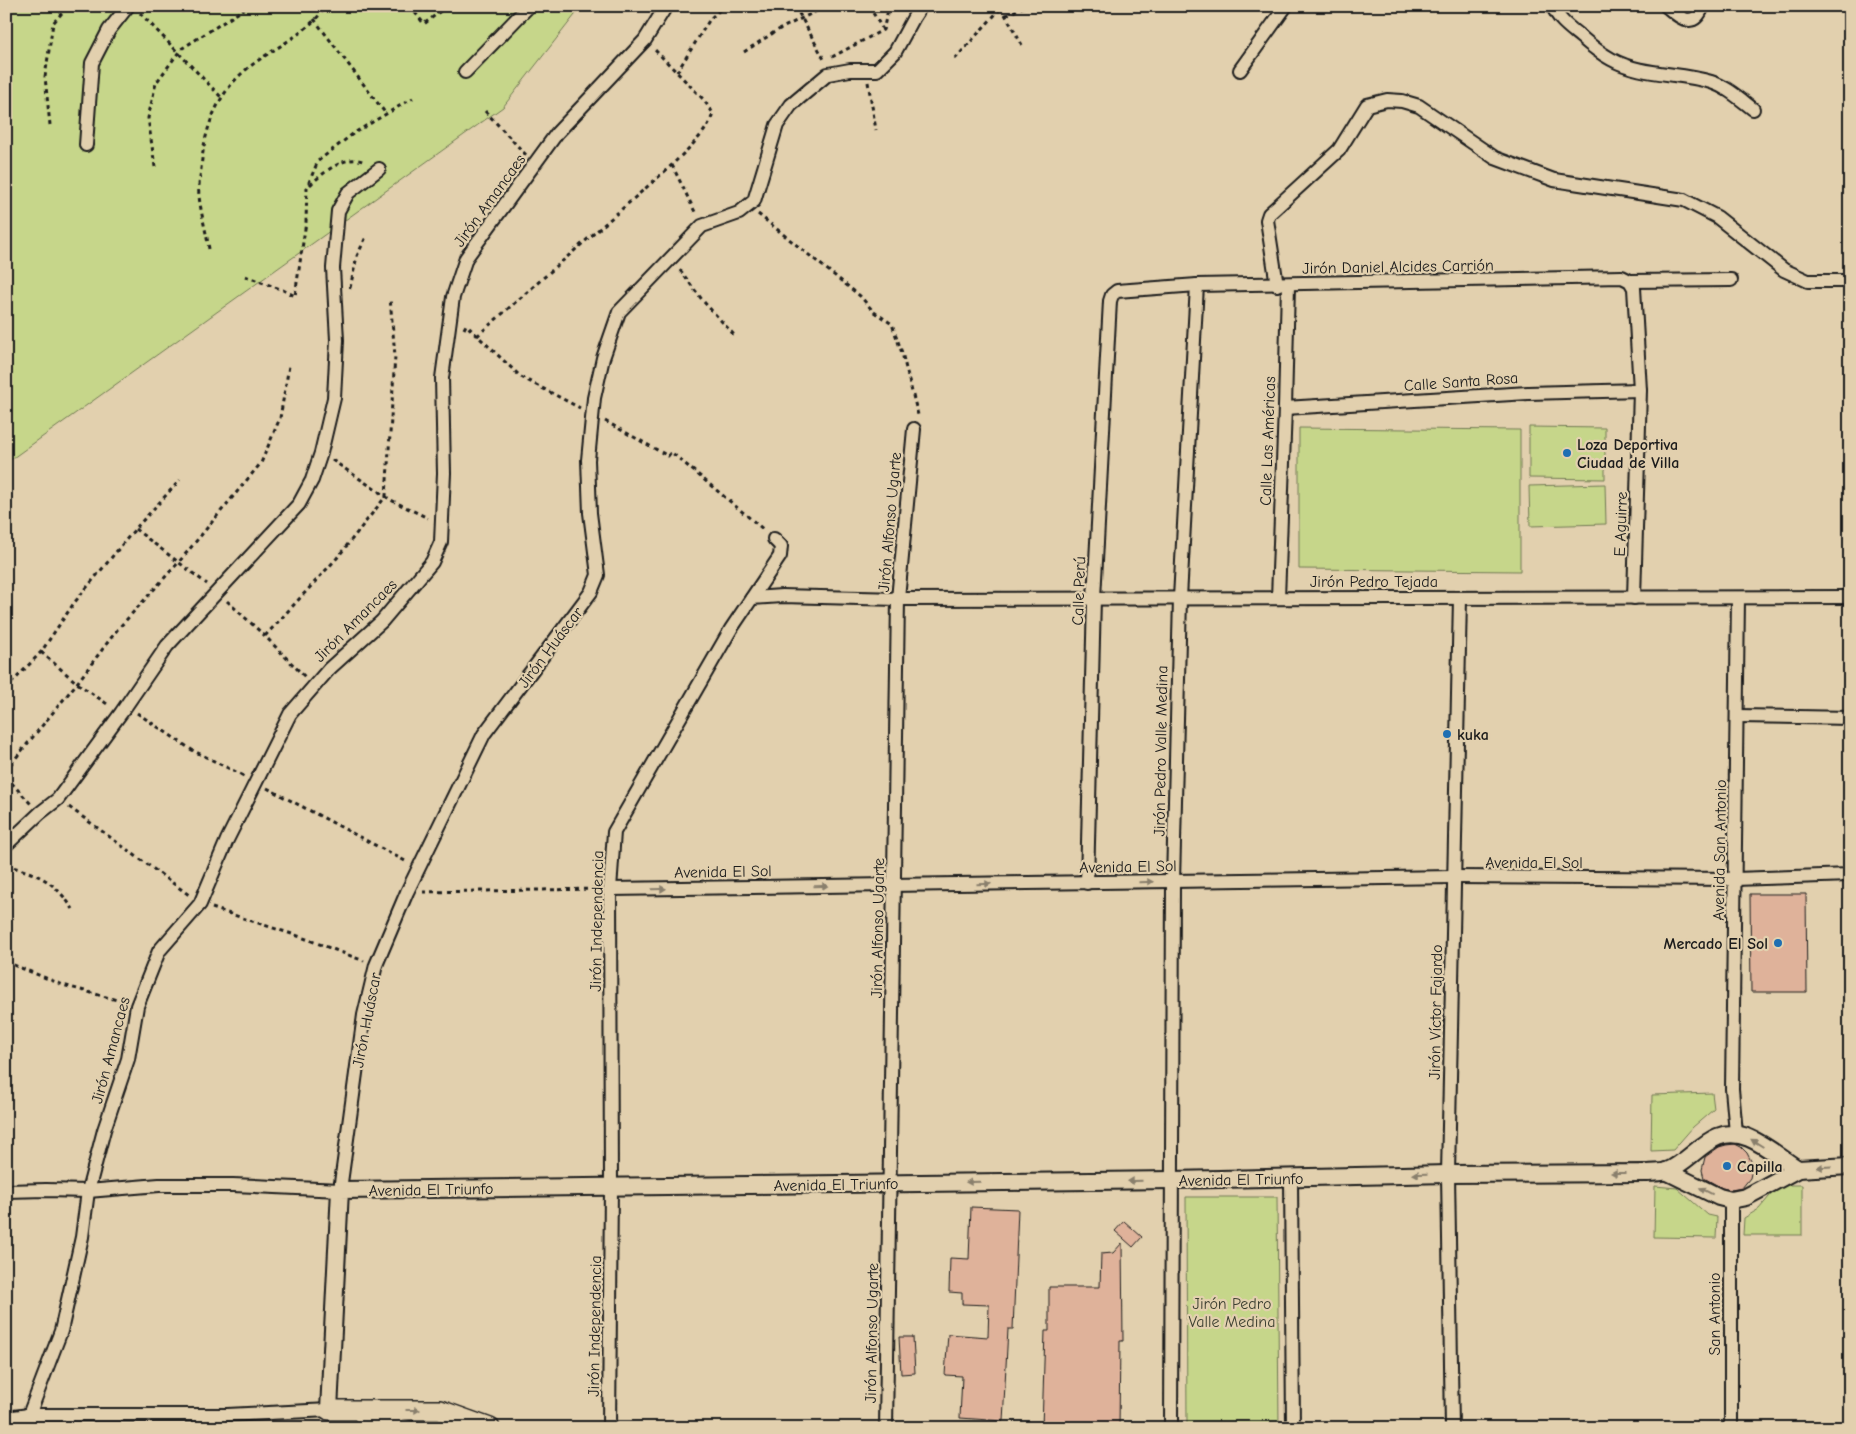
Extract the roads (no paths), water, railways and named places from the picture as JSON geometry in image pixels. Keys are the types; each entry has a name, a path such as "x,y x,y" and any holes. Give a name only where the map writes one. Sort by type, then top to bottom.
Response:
{"main road":[{"path":"329,1410 440,1410 490,1428"}],"street":[{"path":"86,145 92,63 109,30 128,6"},
{"path":"465,72 529,6"},
{"name":"Jirón Amancaes","path":"29,1415 61,1331 82,1237 88,1191 104,1130 128,1059 137,1006 159,951 200,904 227,840 290,714 328,669 382,621 432,562 441,542 444,473 442,378 453,297 466,258 557,133 644,40 666,6"},
{"name":"Jirón Huáscar","path":"329,1410 340,1190 364,1015 376,965 407,892 484,734 591,592 598,575 590,512 588,460 594,398 603,358 619,312 702,226 739,213 754,201 777,125 791,105 828,74 850,70 877,70 895,52 921,6"},
{"path":"1240,70 1286,6"},
{"path":"1552,6 1562,21 1612,60 1627,66 1685,75 1713,82 1729,90 1752,109"},
{"path":"1666,6 1676,15 1686,20 1694,20 1699,16 1702,6"},
{"name":"Calle Las Américas","path":"1278,598 1285,408 1283,285 1267,220 1269,214 1339,150 1367,105 1387,100 1402,101 1419,106 1495,158 1554,180 1684,200 1717,217 1784,270 1808,281 1850,281"},
{"path":"6,845 58,799 167,646 299,504 312,480 334,398 337,340 333,268 338,211 348,193 379,169"},
{"name":"Jirón Daniel Alcides Carrión","path":"1110,301 1112,295 1117,291 1197,285 1283,285 1622,277 1630,281 1731,280"},
{"name":"E Aguirre","path":"1630,281 1634,288 1640,390 1634,598"},
{"name":"Jirón Pedro Valle Medina","path":"1171,1428 1173,882 1180,598 1197,285"},
{"name":"Calle Perú","path":"1087,883 1094,598 1110,301"},
{"name":"Calle Santa Rosa","path":"1285,408 1528,393 1640,390"},
{"name":"Jirón Alfonso Ugarte","path":"886,1428 888,1183 898,599 914,429"},
{"name":"Jirón Independencia","path":"609,1428 611,1186 610,889 614,832 731,629 780,556 780,546 774,539"},
{"path":"752,598 782,596 898,599"},
{"name":"Jirón Pedro Tejada","path":"898,599 1850,597"},
{"name":"Jirón Víctor Fajardo","path":"1452,1428 1448,1174 1460,598"},
{"name":"Avenida San Antonio","path":"1736,1134 1732,1089 1738,598"},
{"path":"1737,716 1850,718"},
{"name":"Avenida El Sol","path":"610,889 1454,877 1735,879 1850,876"},
{"path":"1798,1169 1749,1138 1736,1134 1721,1135 1708,1141 1666,1171 1719,1197 1731,1200 1746,1197 1798,1169 1850,1166"},
{"name":"Avenida El Triunfo","path":"6,1191 88,1191 158,1185 340,1190 1172,1180 1448,1174 1648,1173 1666,1171"},
{"path":"1291,1178 1293,1428"},
{"name":"San Antonio","path":"1731,1200 1731,1428"},
{"path":"6,1418 29,1415 227,1415 329,1410 414,1428"}],"place":[{"name":"Loza Deportiva Ciudad de Villa","path":"1567,453"},
{"name":"kuka","path":"1447,734"},
{"name":"Mercado El Sol","path":"1778,943"},
{"name":"Capilla","path":"1727,1166"}]}
